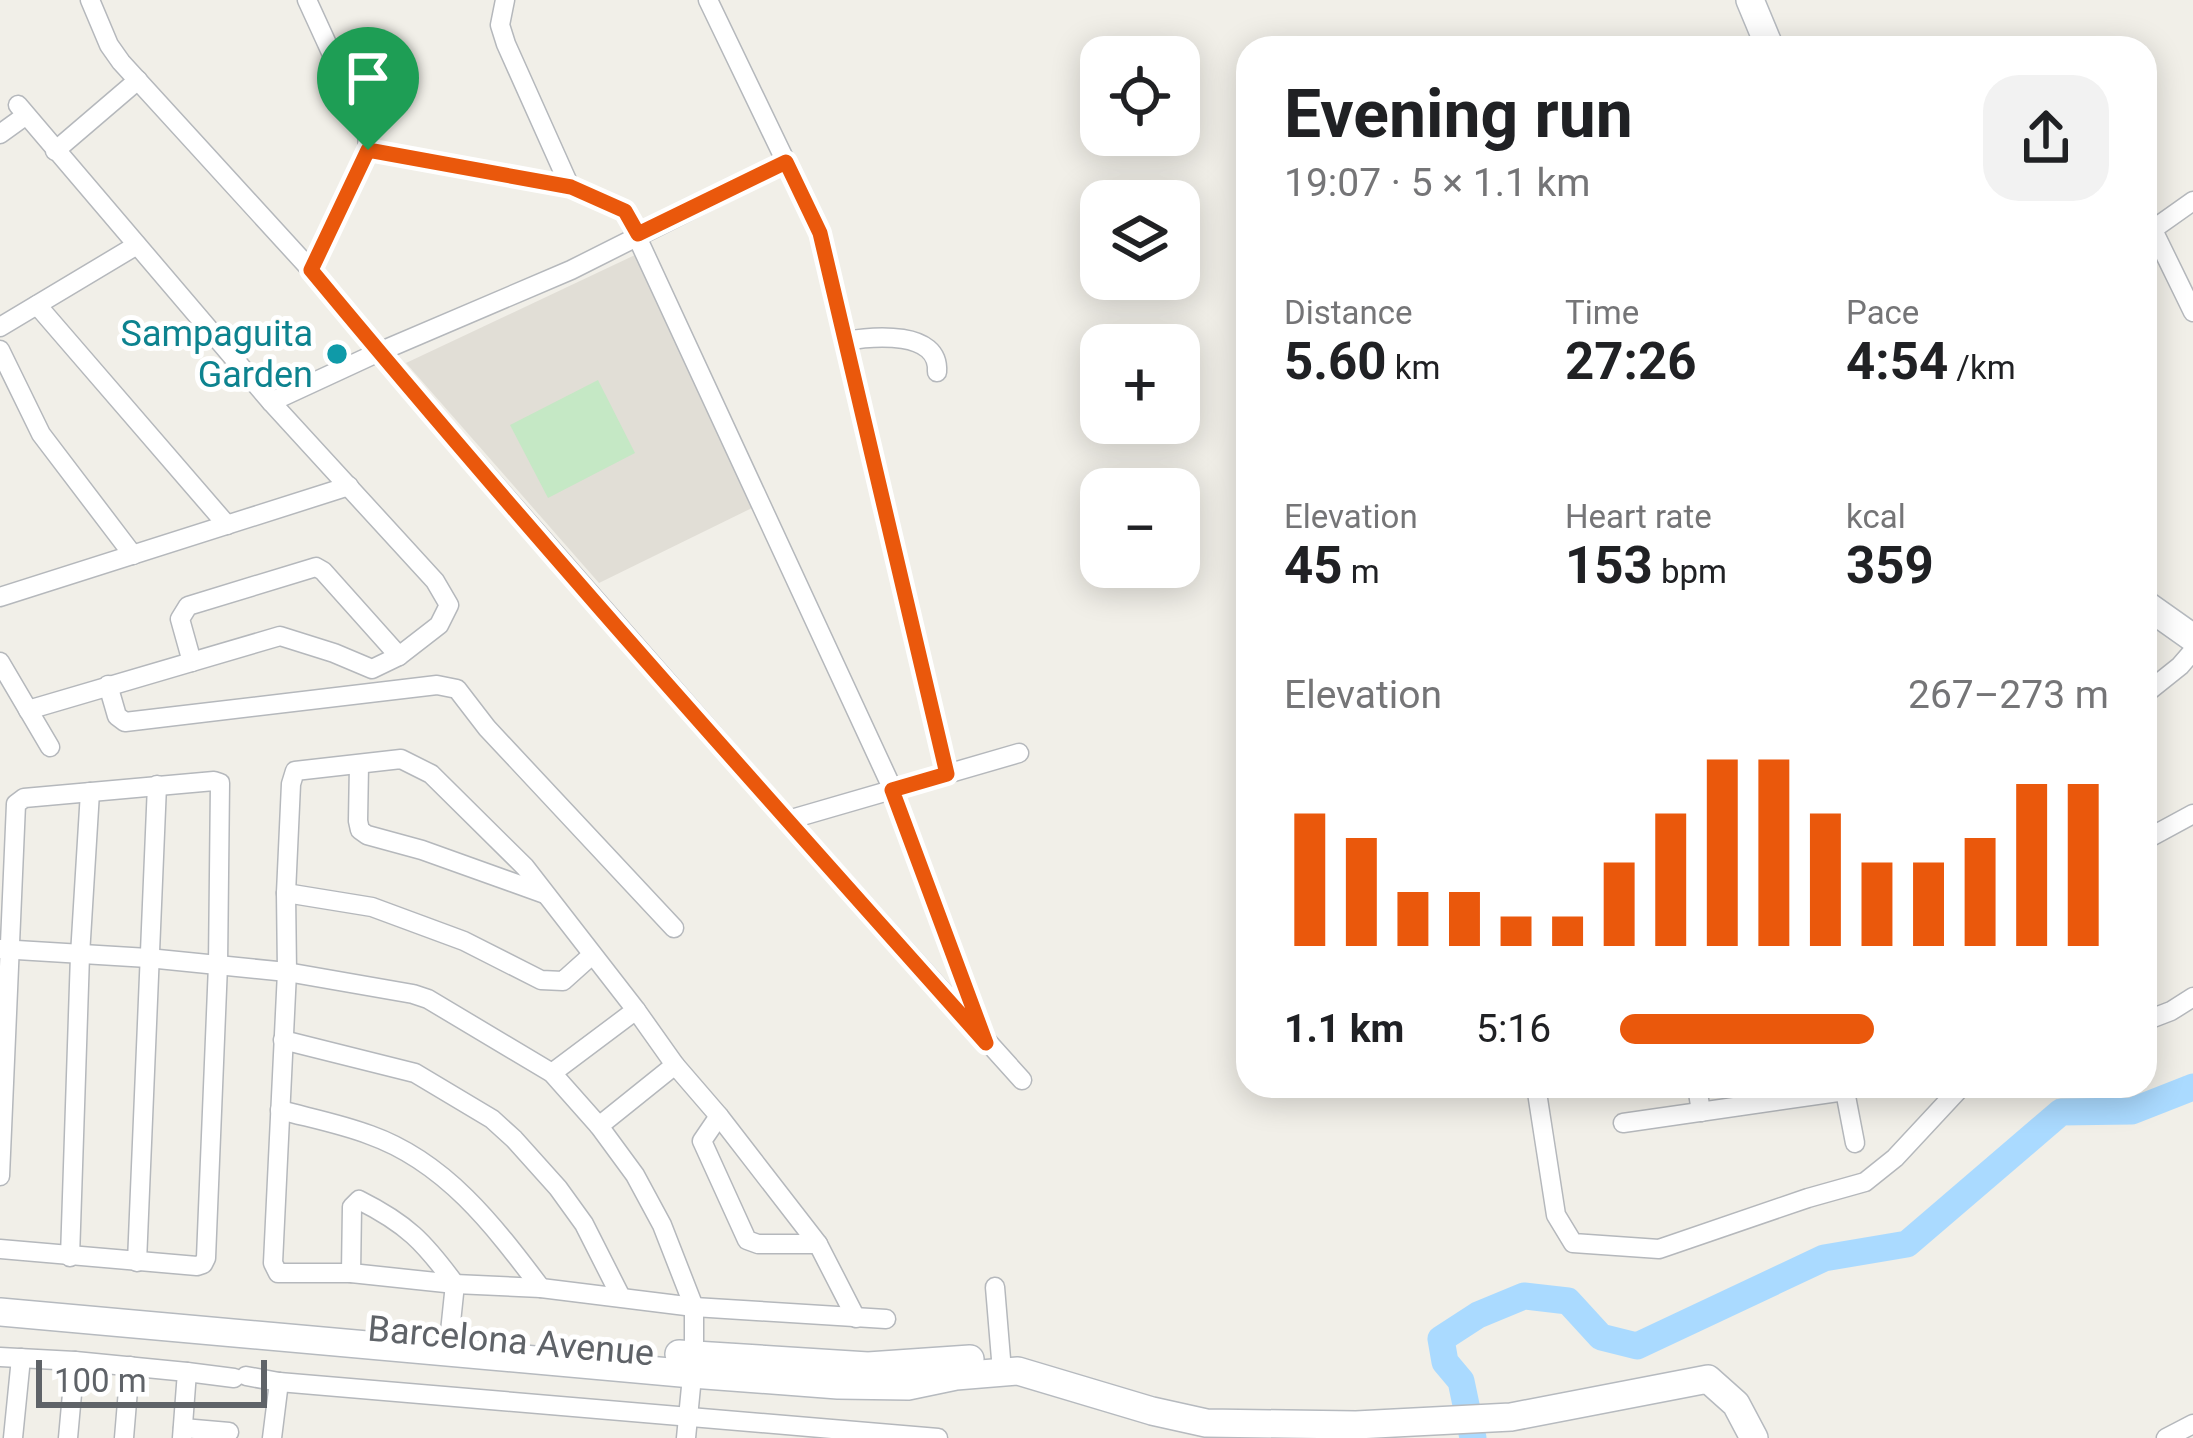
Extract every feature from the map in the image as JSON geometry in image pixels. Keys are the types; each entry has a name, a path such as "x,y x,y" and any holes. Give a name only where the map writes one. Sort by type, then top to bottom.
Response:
{"street":[{"path":"90,0 109,45 138,80 311,270 788,820 1022,1080"},
{"path":"307,0 367,131 368,150 311,270"},
{"path":"505,0 500,25 506,44 571,187"},
{"path":"708,0 820,233 947,774"},
{"path":"1750,0 1765,36"},
{"path":"55,151 138,80"},
{"path":"0,134 21,110 272,402 435,581 449,605 440,625 399,656 372,669 280,636 28,710"},
{"path":"368,150 571,187 625,211 892,790 986,1043"},
{"path":"272,402 571,270 786,162"},
{"path":"2157,226 2193,200"},
{"path":"0,327 137,245"},
{"path":"2157,247 2193,312"},
{"path":"37,305 227,525"},
{"path":"845,341 873,336 917,343 932,350 937,372"},
{"path":"0,350 41,434 133,555"},
{"path":"0,598 349,486"},
{"path":"192,662 180,620 188,606 316,567 399,656"},
{"path":"2157,612 2193,638"},
{"path":"2157,684 2193,651"},
{"path":"0,662 50,747"},
{"path":"372,669 379,692"},
{"path":"108,685 117,716 125,722 436,685 457,689 487,728 674,928"},
{"path":"788,820 1019,753"},
{"path":"856,1318 818,1244 525,867 431,774 401,759 295,771 286,893 274,1269 278,1273 351,1273 541,1288 694,1307 856,1318 886,1319"},
{"path":"359,766 358,821 367,835 544,894"},
{"path":"0,1176 5,948 16,804 24,798 220,783 206,1258 197,1266 0,1249"},
{"path":"137,1262 157,785"},
{"path":"70,1257 90,792"},
{"path":"2157,834 2193,814"},
{"path":"286,893 372,907 464,941 541,980 563,981 592,955"},
{"path":"5,948 287,972 413,994 552,1072 635,1174 662,1225 694,1307 686,1438"},
{"path":"2157,1016 2193,997"},
{"path":"552,1072 636,1010"},
{"path":"283,1040 415,1073 492,1119 529,1155 584,1224 621,1297"},
{"path":"599,1126 675,1065"},
{"path":"1539,1098 1556,1214 1574,1243 1659,1249 1865,1182 1878,1175 1951,1098"},
{"path":"1699,1098 1701,1112"},
{"path":"1623,1123 1784,1098"},
{"path":"1846,1098 1855,1143"},
{"path":"280,1110 373,1136 418,1159 486,1216 541,1288"},
{"path":"719,1116 702,1141 747,1240 818,1244"},
{"path":"351,1273 352,1207 359,1200 389,1215 425,1244 455,1284 450,1344"},
{"path":"995,1287 1008,1367"},
{"name":"Barcelona Avenue","path":"0,1295 450,1344"},
{"name":"Barcelona Avenue","path":"0,1312 693,1365 838,1385 908,1386 954,1367 1008,1367 1206,1423 1356,1425 1450,1420 1507,1424 1708,1378 1736,1404 1754,1438"},
{"path":"0,1357 938,1438"},
{"path":"13,1438 21,1358"},
{"path":"68,1438 75,1360"},
{"path":"124,1438 130,1366"},
{"path":"188,1372 182,1433 229,1432"},
{"path":"272,1438 279,1382"},
{"path":"2166,1438 2193,1424"}],"shaded area":[{"path":"635,255 754,507 599,583 406,363"}],"green space":[{"path":"598,380 635,453 548,498 510,425"}],"waterway":[{"path":"1473,1438 1461,1381 1445,1362 1441,1339 1478,1315 1524,1296 1568,1301 1601,1337 1637,1346 1824,1258 1907,1244 2061,1112 2132,1111 2193,1087"}],"place":[{"name":"Sampaguita Garden","path":"337,354"}],"route":[{"path":"368,150 571,187 625,211 638,234 786,162 820,233 947,774 892,790 986,1043 311,270 368,150"}]}
